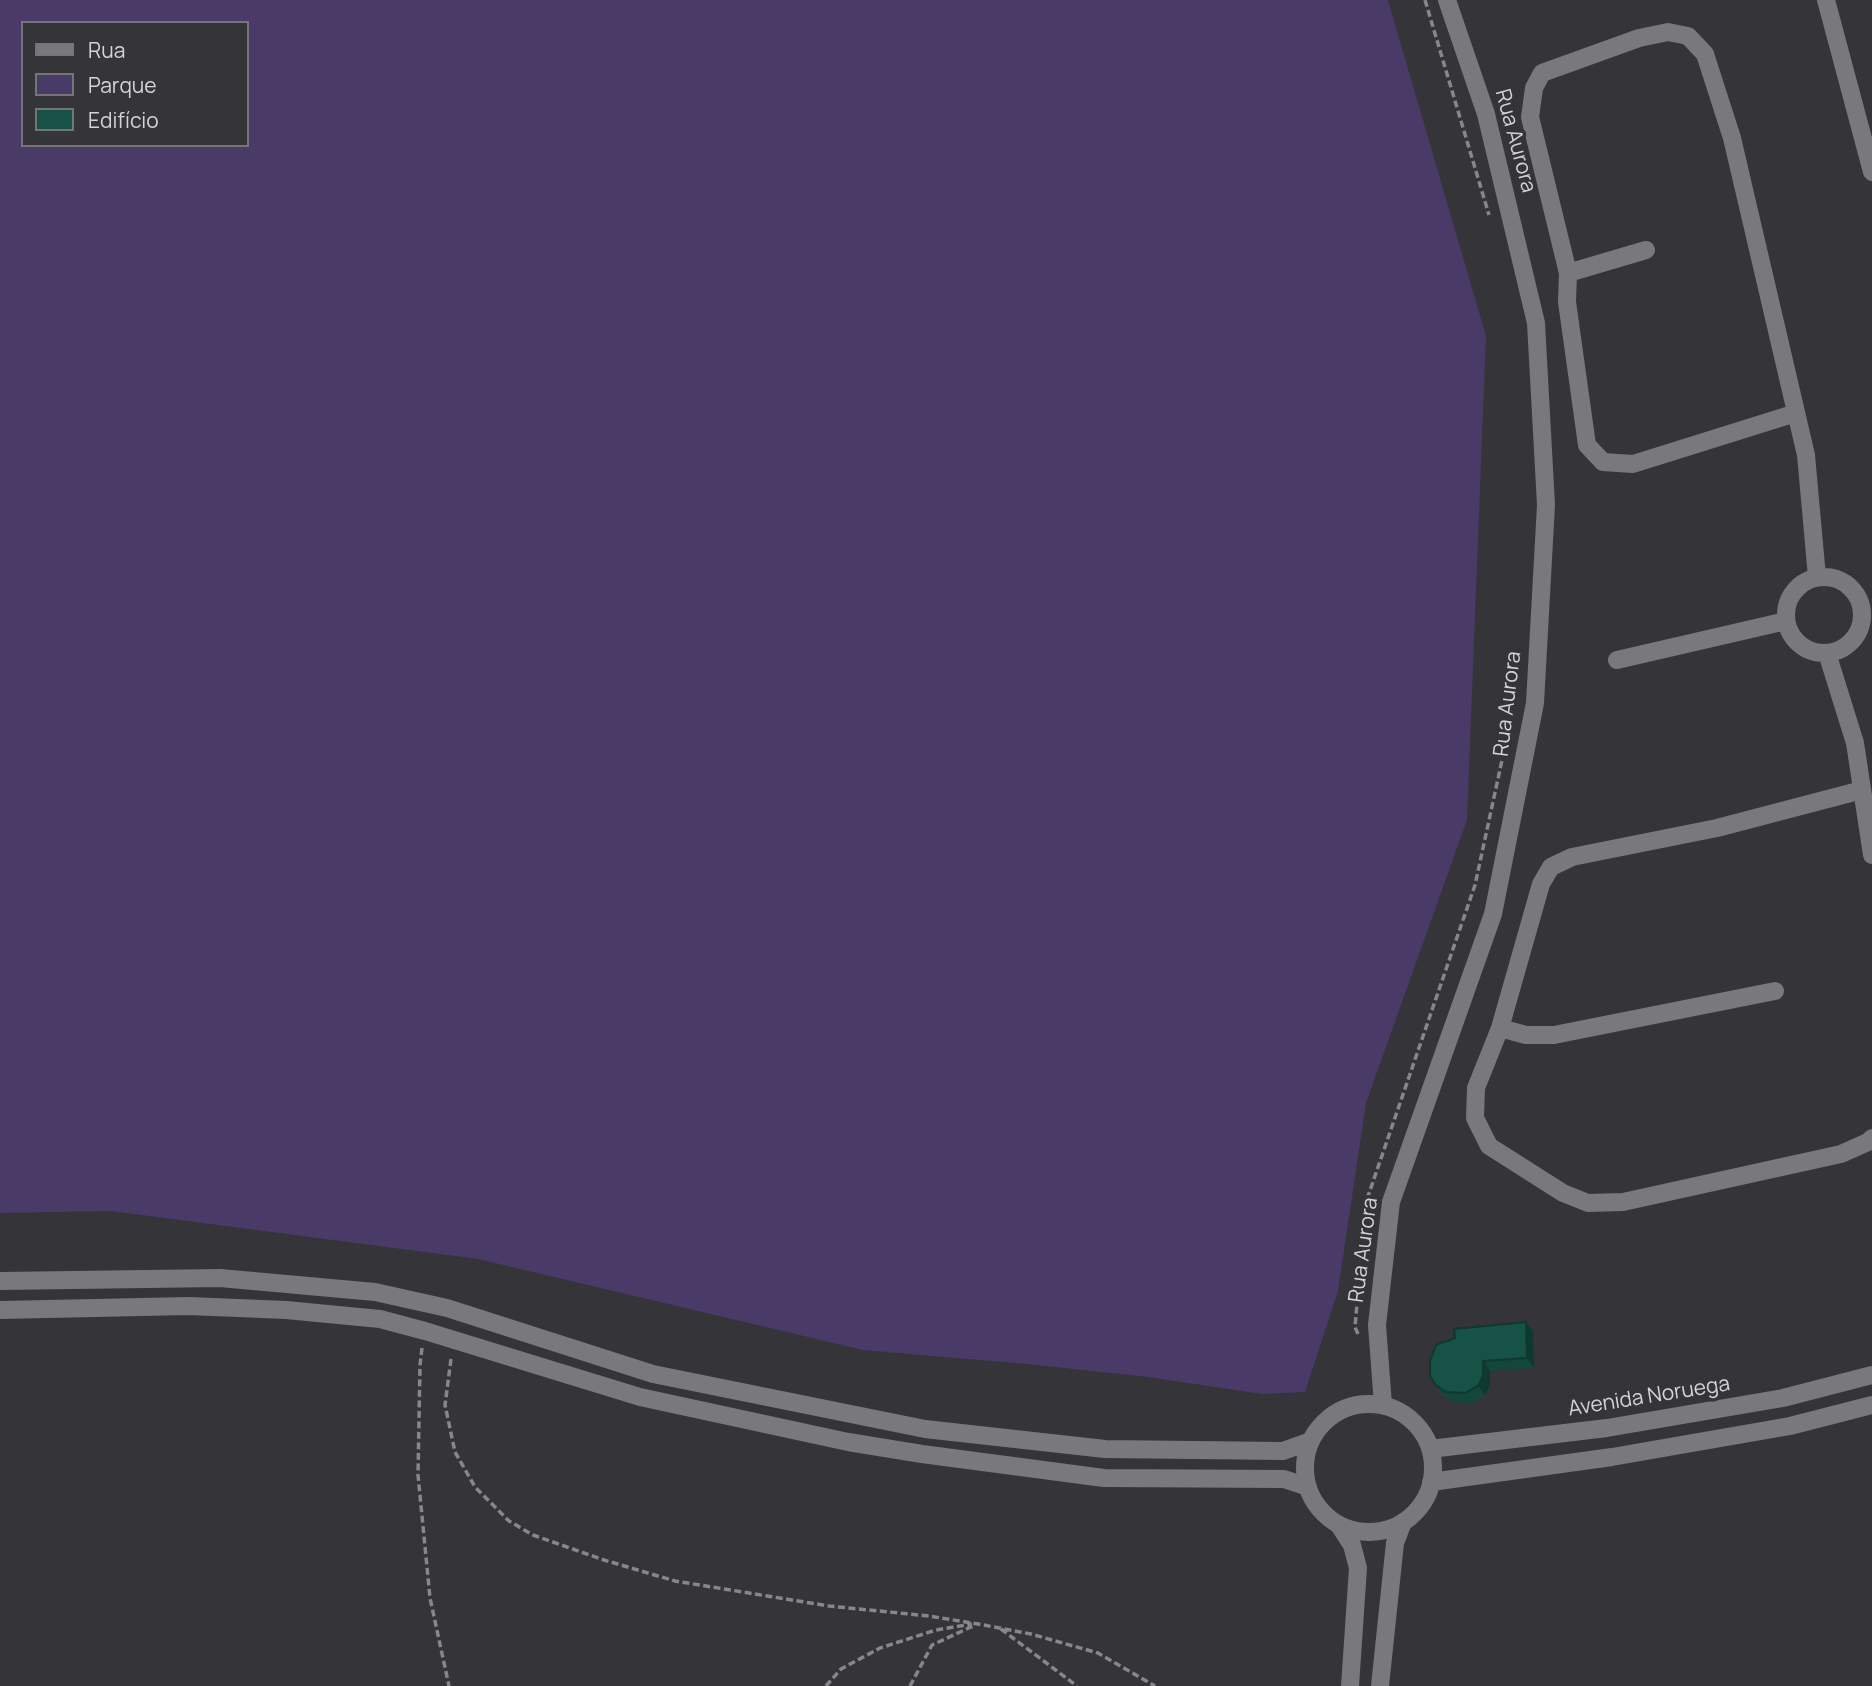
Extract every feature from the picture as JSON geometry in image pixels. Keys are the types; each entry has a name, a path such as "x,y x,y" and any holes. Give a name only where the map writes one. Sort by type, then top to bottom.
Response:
{"street":[{"name":"Rua Aurora","path":"1383,1405 1377,1325 1391,1202 1493,914 1535,703 1546,505 1536,323 1486,114 1447,0"},
{"path":"1826,0 1872,172"},
{"path":"1796,413 1633,464 1604,462 1587,445 1567,302 1569,273 1530,117 1534,88 1542,73 1639,38 1668,32 1688,36 1705,54 1732,138 1806,455 1817,577"},
{"path":"1569,273 1646,250"},
{"path":"1829,576 1841,580 1865,597 1862,610 1867,621 1850,643 1839,650 1827,653 1805,648 1790,632 1786,609 1796,588 1806,581 1829,576"},
{"path":"1617,660 1786,621"},
{"path":"1827,653 1855,743 1872,855"},
{"path":"1862,790 1717,828 1572,857 1551,867 1541,884 1500,1028 1476,1088 1475,1118 1489,1146 1563,1192 1588,1203 1623,1202 1841,1154 1872,1138"},
{"path":"1500,1028 1526,1035 1554,1035 1775,992"},
{"path":"0,1281 220,1278 375,1292 447,1308 653,1374 925,1429 1105,1449 1283,1451 1311,1441"},
{"path":"0,1310 189,1306 286,1310 380,1319 640,1398 848,1442 1104,1478 1284,1479 1308,1487"},
{"name":"Avenida Noruega","path":"1430,1449 1607,1428 1783,1398 1872,1375"},
{"path":"1809,1421 1804,1402 1814,1396 1872,1383"},
{"path":"1339,1525 1371,1532 1388,1530 1416,1512 1425,1498 1433,1466 1430,1449 1423,1434 1399,1411 1383,1405 1350,1406 1335,1413 1322,1424 1307,1453 1305,1470 1308,1487 1315,1502 1339,1525 1352,1545 1358,1569 1350,1686"},
{"path":"1431,1482 1612,1457 1790,1426 1872,1405"},
{"path":"1380,1686 1395,1543 1403,1522"}],"path":[{"path":"1425,0 1491,222"},
{"path":"1360,1339 1355,1327 1366,1202 1475,885 1512,712"},
{"path":"425,1331 420,1365 418,1475 430,1598 449,1686"},
{"path":"454,1340 445,1405 455,1452 475,1487 509,1521 533,1535 675,1581 829,1606 978,1623 1031,1634 1098,1653 1155,1686"},
{"path":"825,1686 841,1668 880,1648 936,1630 978,1623"},
{"path":"911,1686 932,1645 978,1623"},
{"path":"1000,1628 1078,1686"}],"green space":[{"path":"0,0 1388,0 1486,336 1467,820 1366,1103 1338,1291 1305,1392 1262,1394 1148,1377 863,1350 478,1259 111,1211 0,1213"}],"building":[{"path":"1526,1322 1527,1358 1483,1361 1483,1376 1478,1386 1465,1393 1446,1392 1436,1385 1430,1376 1430,1361 1436,1345 1455,1338 1454,1329"}]}
